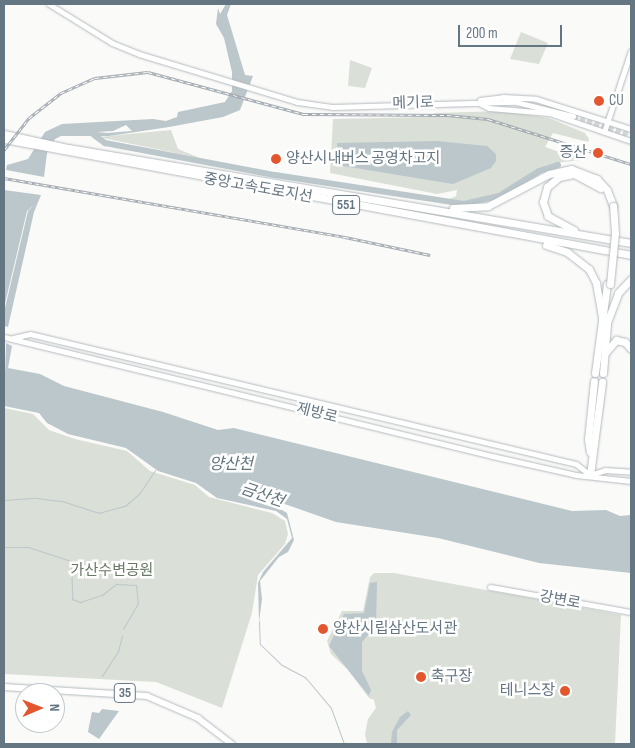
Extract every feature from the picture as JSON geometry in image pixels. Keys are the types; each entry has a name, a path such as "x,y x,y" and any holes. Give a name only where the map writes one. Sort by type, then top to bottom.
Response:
{"highway":[{"name":"중앙고속도로지선","path":"4,134 65,150 303,186 631,242"},
{"name":"중앙고속도로지선","path":"4,139 478,229 631,255"},
{"path":"303,186 315,186 440,207 474,209 503,200 548,174 571,169 597,179 607,190 616,234 608,284 605,323 599,373 604,355 605,323 596,283 576,257 559,248 478,229"},
{"path":"611,207 599,188 574,174 553,180 544,196 548,216 562,226 631,242"},
{"path":"605,323 618,294 631,279"},
{"path":"604,355 616,340 625,342 631,349"},
{"path":"590,475 598,381"}],"main road":[{"name":"35","path":"4,687 131,693 160,700 210,726 232,744"},
{"path":"210,726 224,729"}],"street":[{"name":"메기로","path":"49,4 112,43 223,81 323,106 477,101 516,102 574,116"},
{"path":"604,132 631,51"},
{"path":"487,97 518,97 579,111 631,130 631,141 577,122 533,110 490,108 477,101 487,97"},
{"path":"577,122 581,117 579,111"},
{"path":"10,338 30,334 40,336 576,464 590,475 604,470 631,472"},
{"name":"제방로","path":"4,337 492,456 631,481"},
{"name":"강변로","path":"490,587 631,612"}],"green space":[{"path":"521,32 548,43 539,64 510,59"},
{"path":"350,60 372,68 365,88 348,86"},
{"path":"502,111 549,118 585,133 589,139 588,142 553,133 545,147 583,160 554,163 537,170 495,195 465,202 448,200 456,196 457,190 437,194 330,173 333,119 426,117 435,113"},
{"path":"171,130 178,149 200,158 98,137"},
{"name":"가산수변공원","path":"4,408 33,414 49,430 75,439 127,451 150,471 195,485 209,497 272,513 285,521 288,534 285,544 258,575 252,613 222,708 156,682 4,674"},
{"path":"374,573 394,573 621,615 615,744 367,744 365,734 368,719 376,708 374,700 369,698 347,669 331,654 327,641 342,611 363,611 370,577"}],"water":[{"path":"226,4 231,4 227,15 245,75 253,76 240,110 223,117 109,136 61,136 55,139 47,153 44,177 6,170 7,165 28,159 45,132 62,124 153,119 166,121 177,117 178,112 225,102 232,91 232,72 224,38 216,24 218,8 220,14","holes":["126,125 132,131 107,133 97,132 113,131"]},
{"path":"437,141 487,146 496,154 496,161 491,168 453,184 337,165 337,143"},
{"path":"4,190 41,195 34,212 8,327 4,326 4,312 28,211 34,205 27,211 4,308"},
{"name":"양산천","path":"6,343 12,346 8,368 40,374 64,386 163,412 218,430 234,428 572,511 606,510 620,516 631,515 631,573 539,563 438,538 336,522 279,502 256,499 252,501 275,506 287,513 294,540 288,552 279,557 260,581 262,599 259,622 258,583 263,572 292,538 287,519 276,511 217,498 196,483 158,471 126,448 68,434 47,423 39,413 4,406"},
{"path":"377,582 376,626 362,642 362,671 371,690 369,696 329,646 344,614 364,613 370,583"},
{"path":"102,709 119,711 99,739 88,732 92,712 99,713"},
{"path":"408,711 411,715 397,730 397,744 391,744 392,732 400,717"}],"waterway":[{"path":"94,135 105,143 275,175 464,204 499,196 539,171 558,165"},
{"path":"4,500 36,498 62,501 98,513 125,506 139,494 155,470"},
{"path":"4,547 28,547 71,561 72,599 80,602 102,595 116,584 136,585 138,603 123,629"},
{"name":"금산천","path":"259,621 260,644 282,665 305,677 331,708 344,744"},
{"path":"102,676 118,651 122,636"}],"tunnel":[{"path":"573,116 631,135"}],"railway":[{"path":"4,150 29,118 61,93 95,78 148,72 304,114 447,115 488,119 631,164"},
{"path":"4,178 345,237 430,255"}],"place":[{"name":"CU","path":"599,101"},
{"name":"증산","path":"598,153"},
{"name":"양산시내버스 공영차고지","path":"276,159"},
{"name":"양산시립삼산도서관","path":"323,629"},
{"name":"축구장","path":"421,677"},
{"name":"테니스장","path":"565,691"}]}
